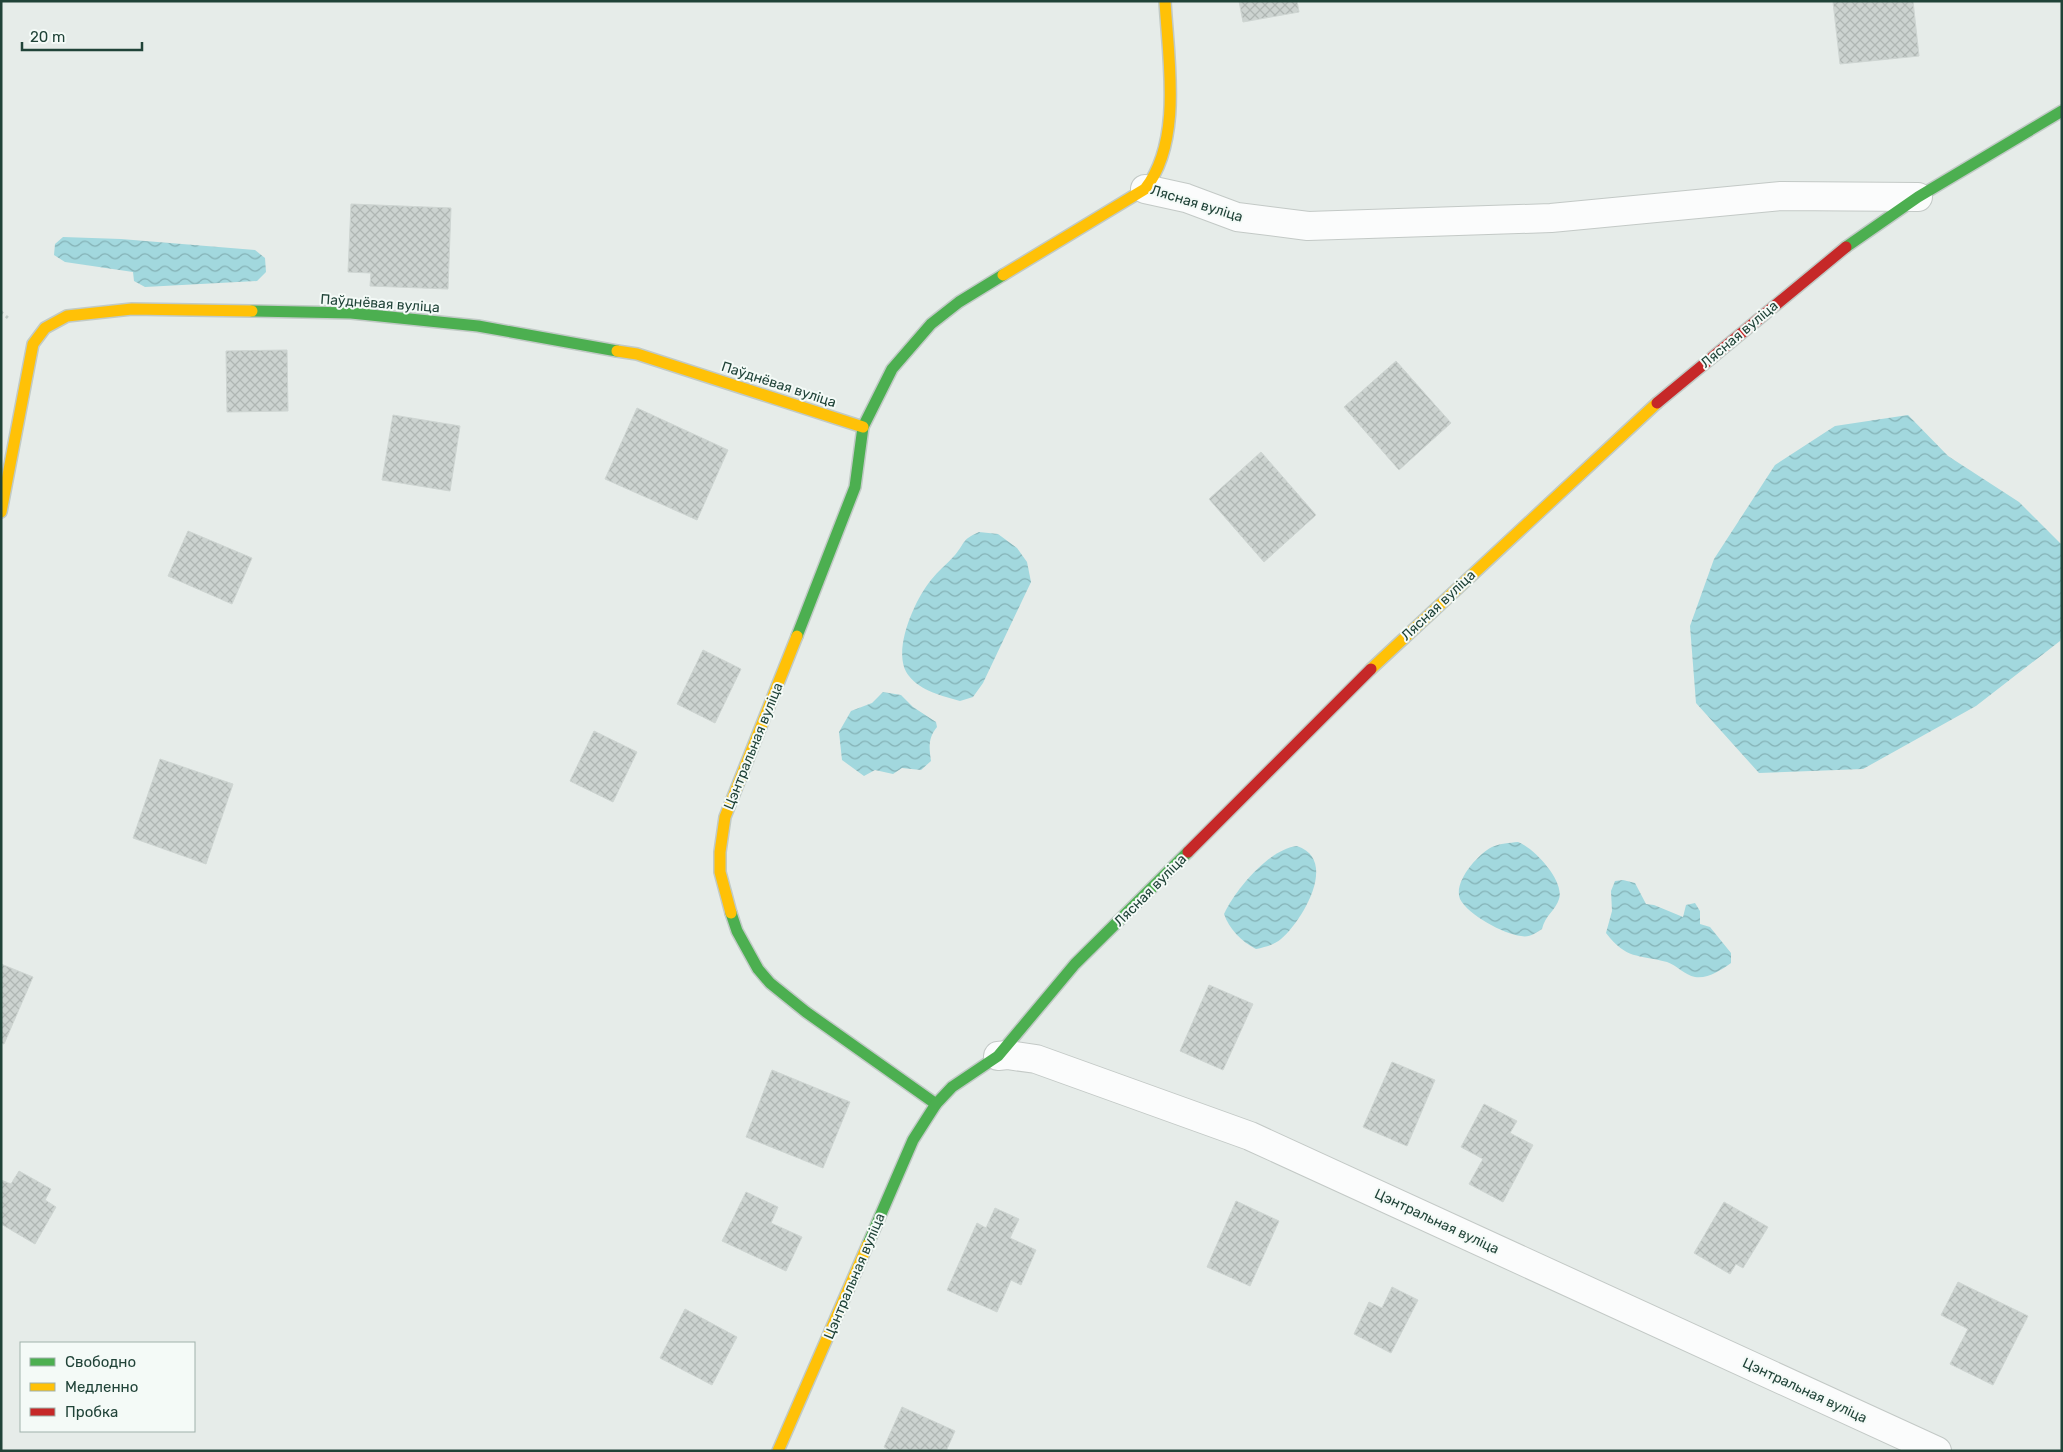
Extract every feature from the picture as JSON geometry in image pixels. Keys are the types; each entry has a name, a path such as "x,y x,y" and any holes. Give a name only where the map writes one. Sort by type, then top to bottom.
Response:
{"street":[{"name":"Лясная вуліца","path":"1165,1 1169,103 1168,131 1157,172 1145,189 1186,198 1237,217 1308,226 1551,218 1781,196 1918,198"},
{"name":"Лясная вуліца","path":"998,1056 1082,957 1392,648 1643,414 1841,251 1918,198 2062,111"},
{"path":"863,426 892,369 931,324 990,282 1145,189"},
{"name":"Паўднёвая вуліца","path":"1,512 33,344 45,328 67,316 96,312 132,310 351,313 478,326 637,354 863,426"},
{"name":"Цэнтральная вуліца","path":"863,426 860,460 852,495 730,801 721,835 720,872 737,932 748,954 770,983 806,1012 936,1104"},
{"name":"Цэнтральная вуліца","path":"778,1451 913,1140 936,1104 952,1087 998,1056 1007,1055 1036,1059 1250,1136 1937,1451"}],"water":[{"path":"63,237 121,239 255,250 265,258 266,272 257,281 145,287 134,281 133,272 65,262 54,255 55,244"},
{"path":"1908,415 1948,456 2019,502 2062,545 2062,634 2060,641 1976,706 1863,769 1759,773 1696,703 1690,626 1714,559 1775,465 1835,426"},
{"path":"979,532 998,534 1017,548 1027,562 1031,582 983,683 973,697 960,701 926,689 909,676 904,666 902,654 903,641 912,613 925,589 955,555 966,539"},
{"path":"883,692 901,695 913,707 936,722 937,727 930,743 931,761 921,770 902,768 893,774 875,770 864,776 842,760 839,732 851,711 872,703"},
{"path":"1518,842 1525,845 1547,866 1560,892 1558,903 1543,924 1542,929 1527,936 1505,932 1487,923 1464,905 1460,899 1459,892 1463,877 1480,856 1492,847"},
{"path":"1297,846 1309,853 1315,864 1316,877 1313,891 1298,919 1281,939 1266,947 1256,949 1237,934 1229,925 1224,914 1236,894 1254,872 1275,855"},
{"path":"1623,880 1635,883 1646,904 1654,905 1683,917 1686,905 1695,903 1700,911 1700,924 1710,927 1731,953 1731,963 1709,975 1695,977 1667,962 1633,955 1620,948 1606,933 1612,911 1611,891 1615,881"}],"building":[{"path":"1239,1 1297,1 1299,12 1243,22"},
{"path":"1913,1 1919,56 1840,64 1833,2"},
{"path":"351,204 451,208 448,289 370,286 371,273 348,272"},
{"path":"287,350 288,411 227,412 226,351"},
{"path":"1396,361 1451,423 1399,470 1344,407"},
{"path":"637,408 728,450 697,520 605,479"},
{"path":"393,415 460,426 450,491 382,480"},
{"path":"1261,452 1316,515 1264,562 1209,499"},
{"path":"188,531 252,558 232,604 168,576"},
{"path":"703,650 741,669 715,723 677,704"},
{"path":"594,731 637,752 613,802 570,781"},
{"path":"160,759 233,784 206,864 133,838"},
{"path":"1,964 33,977 4,1044 1,1043"},
{"path":"1209,985 1253,1004 1223,1070 1180,1051"},
{"path":"1392,1062 1435,1080 1407,1146 1363,1127"},
{"path":"772,1070 850,1102 823,1168 746,1137"},
{"path":"1484,1104 1517,1121 1510,1133 1533,1145 1503,1202 1469,1184 1483,1159 1461,1147"},
{"path":"19,1171 51,1189 45,1200 56,1207 35,1244 1,1224 1,1180 11,1184"},
{"path":"746,1192 778,1207 771,1223 802,1237 786,1271 722,1241"},
{"path":"1236,1201 1279,1221 1250,1286 1207,1267"},
{"path":"1724,1202 1768,1227 1743,1268 1736,1264 1730,1274 1694,1253"},
{"path":"995,1208 1019,1219 1010,1238 1036,1250 1021,1285 1011,1280 997,1312 947,1290 977,1223 986,1228"},
{"path":"1958,1282 2028,1316 1993,1385 1950,1364 1968,1329 1941,1315"},
{"path":"1392,1287 1418,1300 1391,1353 1354,1334 1369,1302 1382,1308"},
{"path":"685,1309 737,1337 712,1385 660,1358"},
{"path":"902,1407 955,1431 946,1451 891,1451 884,1447"}],"traffic: fast":[{"path":"1846,247 1918,197 2062,111"},
{"path":"797,636 855,487 863,427 892,369 931,324 959,302 1003,275"},
{"path":"252,311 351,313 478,326 617,351"},
{"path":"868,1244 913,1140 936,1104 952,1087 998,1056 1075,964 1188,852"},
{"path":"731,913 737,931 758,969 770,983 806,1012 936,1104"}],"traffic: slow":[{"path":"1003,275 1145,189 1157,169 1165,147 1169,123 1170,73 1165,1"},
{"path":"1,512 33,344 45,328 67,316 132,309 252,311"},
{"path":"617,351 637,354 863,427"},
{"path":"1371,669 1657,403"},
{"path":"731,913 720,872 720,852 725,817 797,636"},
{"path":"778,1451 868,1244"}],"traffic: jam":[{"path":"1657,403 1846,247"},
{"path":"1188,852 1371,669"}]}
